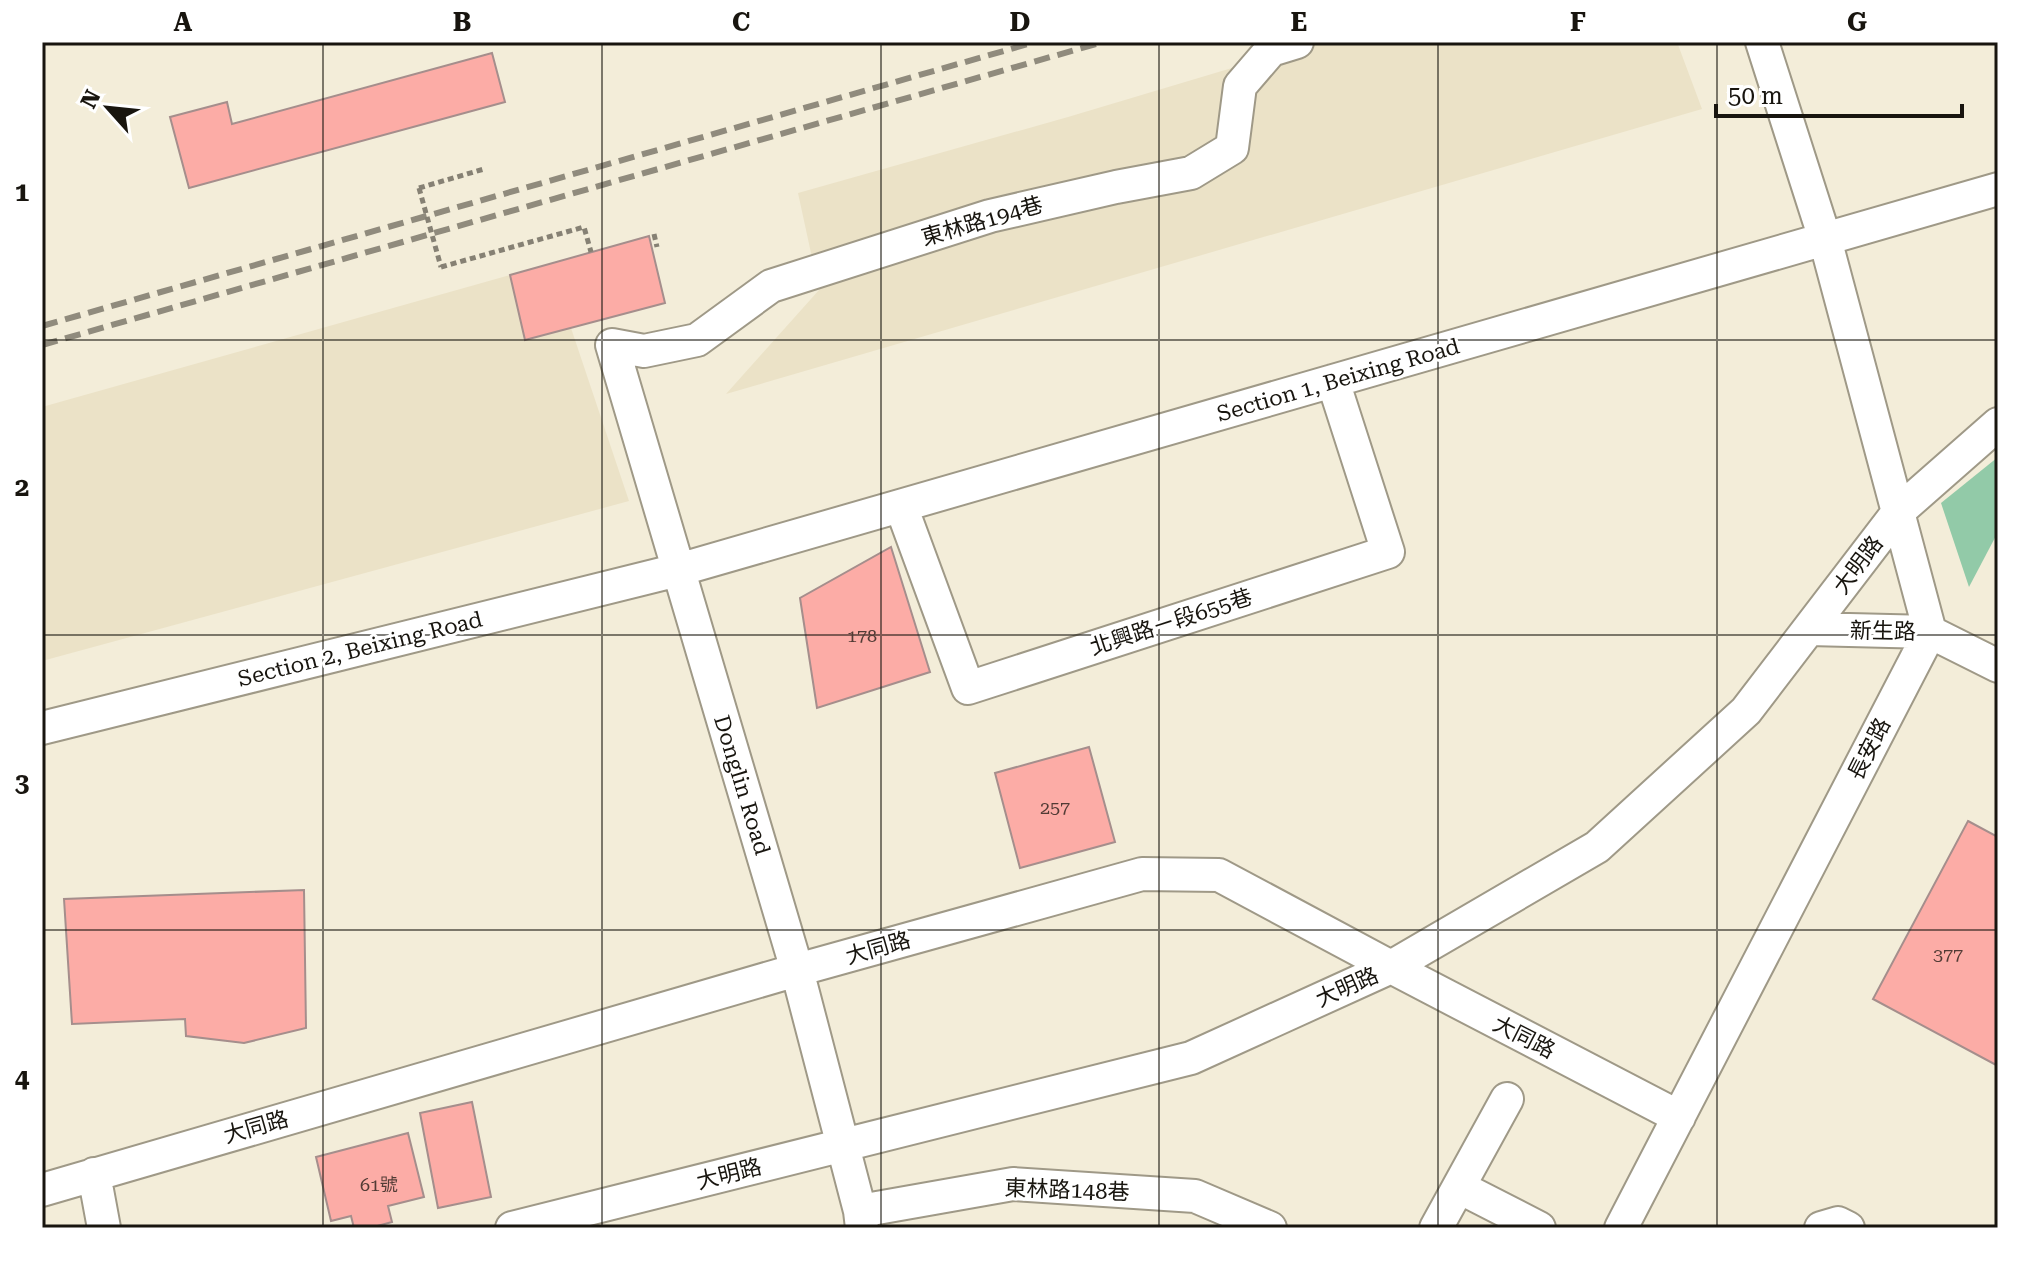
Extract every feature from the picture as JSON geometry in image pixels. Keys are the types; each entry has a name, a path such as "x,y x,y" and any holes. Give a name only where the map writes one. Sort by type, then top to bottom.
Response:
{"street":[{"name":"東林路194巷","path":"612,345 644,351 697,340 771,286 990,216 1191,173 1232,148 1240,86 1271,50 1297,42"},
{"path":"1762,42 1825,239 1930,632"},
{"name":"Section 1, Beixing Road","path":"678,570 1998,189"},
{"name":"Donglin Road","path":"612,345 797,970 861,1219"},
{"name":"北興路ㄧ段655巷","path":"901,506 968,688 1388,552 1333,381"},
{"name":"大明路","path":"512,1228 1191,1058 1391,967 1597,847 1746,711 1899,511 1998,424"},
{"name":"Section 2, Beixing Road","path":"42,728 678,570"},
{"name":"新生路","path":"1809,629 1930,632 1998,666"},
{"name":"長安路","path":"1621,1228 1930,632"},
{"name":"大同路","path":"42,1190 797,970 1142,874 1219,875 1679,1117"},
{"path":"1436,1228 1507,1099"},
{"path":"94,1174 104,1228"},
{"name":"東林路148巷","path":"861,1219 1013,1184 1195,1196 1270,1228"},
{"path":"1459,1187 1539,1228"},
{"path":"1821,1228 1838,1223 1848,1228"}],"path":[{"path":"484,169 419,188 441,267 584,227 591,252"},
{"path":"654,234 657,247"}],"shaded area":[{"path":"1319,42 1677,42 1702,109 726,394 819,290 798,193"},
{"path":"510,275 525,340 571,328 629,501 42,661 42,407"}],"green space":[{"path":"1998,457 1998,532 1969,587 1941,503"}],"building":[{"path":"492,53 505,102 189,188 170,117 227,102 232,124"},
{"path":"649,236 665,303 525,340 510,275"},
{"path":"891,547 930,672 817,708 800,598"},
{"path":"1089,747 1115,842 1020,868 995,773"},
{"path":"1968,821 1998,837 1998,1066 1873,999"},
{"path":"304,890 306,1028 244,1043 186,1036 185,1019 72,1024 64,899"},
{"path":"472,1102 491,1197 438,1208 420,1113"},
{"path":"408,1133 424,1197 388,1206 392,1222 370,1228 354,1228 351,1216 331,1221 316,1157"}],"railway":[{"path":"42,326 1035,42"},
{"path":"42,345 1103,42"}]}
